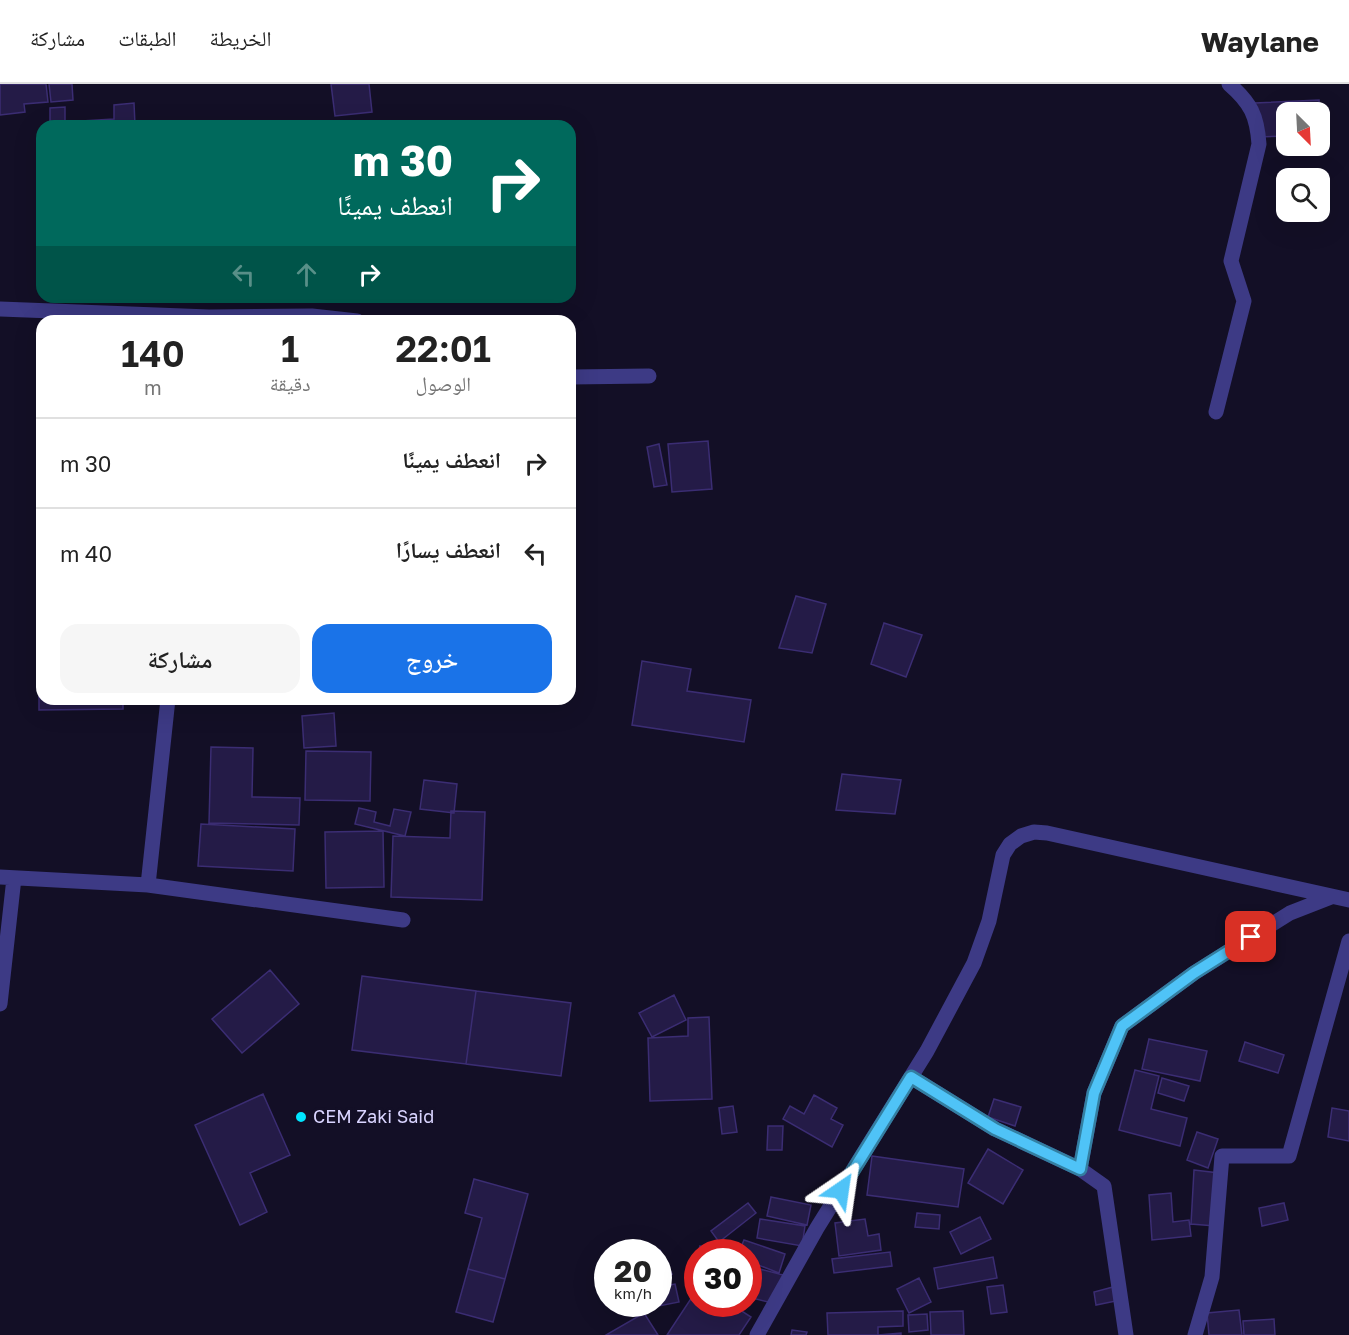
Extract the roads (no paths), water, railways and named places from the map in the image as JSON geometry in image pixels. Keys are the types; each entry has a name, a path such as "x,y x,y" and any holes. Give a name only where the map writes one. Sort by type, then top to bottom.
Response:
{"street":[{"path":"1216,412 1244,301 1231,261 1259,144 1257,124 1252,108 1229,84"},
{"path":"0,309 125,315"},
{"path":"576,377 649,376"},
{"path":"148,885 167,705"},
{"path":"757,1335 817,1228 927,1051 974,963 989,921 1003,855 1010,844 1021,836 1034,832 1047,833 1349,900"},
{"path":"0,1004 7,878 148,885 403,920"},
{"path":"1080,1169 1094,1093 1122,1026 1194,973 1290,913 1331,897"},
{"path":"1195,1335 1212,1277 1222,1156 1289,1156 1349,941"},
{"path":"911,1077 995,1129 1080,1169 1104,1186 1126,1335"}],"place":[{"name":"CEM Zaki Said","path":"301,1117"}]}
